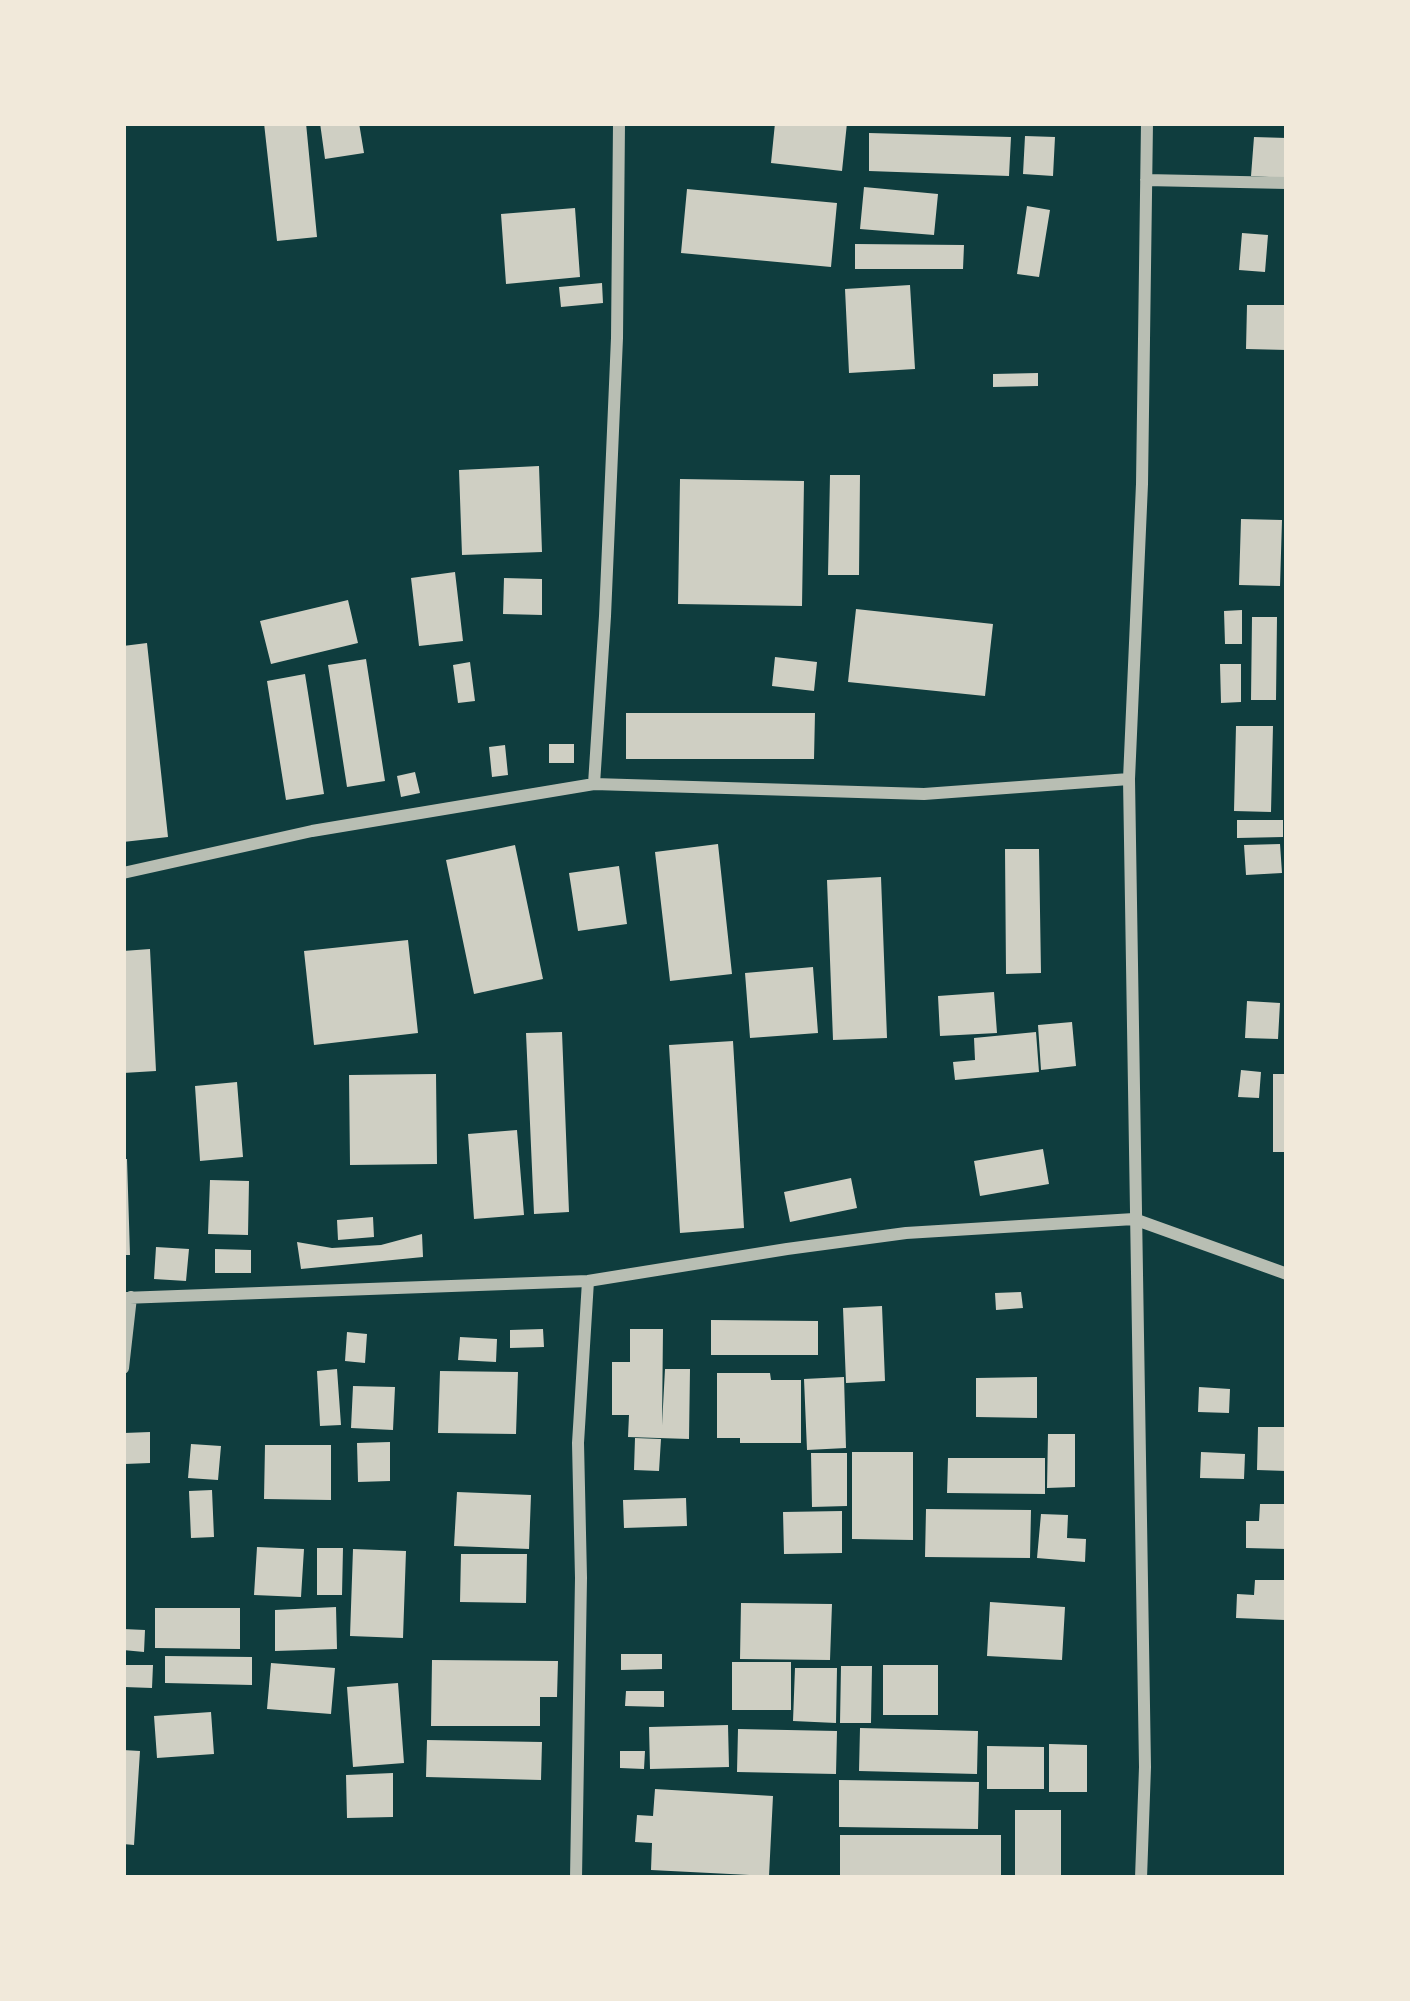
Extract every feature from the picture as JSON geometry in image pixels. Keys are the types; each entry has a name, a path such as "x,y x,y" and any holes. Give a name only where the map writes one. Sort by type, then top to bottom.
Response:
{"street":[{"path":"594,784 617,338 620,123"},
{"path":"1141,1878 1145,1767 1129,779 1142,484 1147,123"},
{"path":"1145,180 1287,183"},
{"path":"123,873 312,831 594,784 924,794 1129,779"},
{"path":"123,1368 127,1298 588,1281 907,1233 1134,1219 1287,1274"},
{"path":"575,1878 581,1578 578,1443 588,1281"}],"building":[{"path":"264,123 306,123 317,237 277,241"},
{"path":"320,123 359,123 364,153 325,159"},
{"path":"775,123 847,123 842,171 771,163"},
{"path":"869,133 1011,137 1009,176 869,171"},
{"path":"1025,136 1055,137 1053,176 1023,174"},
{"path":"1254,137 1287,138 1287,178 1251,176"},
{"path":"864,187 938,194 934,235 860,229"},
{"path":"687,189 837,203 831,267 681,253"},
{"path":"1027,206 1050,210 1039,277 1017,274"},
{"path":"575,208 580,277 506,284 501,214"},
{"path":"1242,233 1268,235 1265,272 1239,270"},
{"path":"855,244 964,245 963,269 855,269"},
{"path":"602,283 603,303 561,307 559,287"},
{"path":"910,285 915,369 849,373 845,289"},
{"path":"1247,305 1287,305 1287,350 1246,349"},
{"path":"1038,373 1038,386 993,387 993,374"},
{"path":"539,466 542,552 462,555 459,470"},
{"path":"830,475 860,475 859,575 828,575"},
{"path":"680,479 804,481 802,606 678,604"},
{"path":"1241,519 1282,520 1280,586 1239,585"},
{"path":"455,572 463,641 419,646 411,578"},
{"path":"504,578 542,579 542,615 503,614"},
{"path":"348,600 358,643 271,664 260,621"},
{"path":"856,609 993,624 985,696 848,682"},
{"path":"1242,610 1242,644 1225,644 1224,611"},
{"path":"1252,617 1277,617 1276,700 1251,700"},
{"path":"147,643 168,837 123,842 123,646"},
{"path":"775,657 817,662 814,691 772,686"},
{"path":"366,659 385,781 347,787 328,665"},
{"path":"470,662 475,701 458,703 453,665"},
{"path":"1220,664 1241,664 1241,702 1221,703"},
{"path":"305,674 324,794 286,800 267,681"},
{"path":"626,713 815,713 814,759 626,759"},
{"path":"1236,726 1273,726 1271,812 1234,811"},
{"path":"549,744 574,744 574,763 549,763"},
{"path":"505,745 508,775 492,777 489,747"},
{"path":"415,772 420,793 401,797 397,776"},
{"path":"1237,820 1283,820 1283,837 1237,838"},
{"path":"718,844 732,974 670,981 655,852"},
{"path":"1280,844 1282,873 1246,875 1244,845"},
{"path":"515,845 543,979 474,994 446,860"},
{"path":"1005,849 1039,849 1041,973 1006,974"},
{"path":"619,866 627,924 578,931 569,873"},
{"path":"881,877 887,1038 833,1040 827,880"},
{"path":"408,940 418,1033 314,1045 304,951"},
{"path":"150,949 156,1071 123,1073 123,951"},
{"path":"813,967 818,1033 750,1038 745,973"},
{"path":"994,992 997,1033 940,1036 938,996"},
{"path":"1247,1001 1280,1003 1278,1039 1245,1038"},
{"path":"1072,1022 1076,1066 1041,1070 1038,1025"},
{"path":"562,1032 569,1212 534,1214 526,1033"},
{"path":"1036,1032 1039,1072 955,1080 953,1062 975,1060 974,1038"},
{"path":"733,1041 744,1228 680,1233 669,1045"},
{"path":"1241,1070 1261,1072 1259,1098 1238,1097"},
{"path":"436,1074 437,1164 350,1165 349,1075"},
{"path":"1273,1074 1287,1074 1287,1152 1273,1152"},
{"path":"237,1082 243,1157 200,1161 195,1086"},
{"path":"517,1130 524,1215 474,1219 468,1134"},
{"path":"1043,1149 1049,1184 980,1196 974,1161"},
{"path":"123,1159 127,1159 130,1255 123,1255"},
{"path":"851,1178 857,1208 790,1222 784,1192"},
{"path":"210,1180 249,1181 248,1235 208,1234"},
{"path":"373,1217 374,1237 338,1240 337,1220"},
{"path":"422,1234 423,1257 301,1269 297,1242 332,1248 381,1245"},
{"path":"156,1247 189,1249 186,1281 154,1279"},
{"path":"215,1249 251,1250 251,1273 215,1273"},
{"path":"1021,1292 1023,1308 996,1310 995,1293"},
{"path":"882,1306 885,1381 846,1383 843,1308"},
{"path":"711,1320 818,1321 818,1355 711,1355"},
{"path":"543,1329 544,1347 510,1348 510,1330"},
{"path":"630,1329 663,1329 662,1425 665,1369 690,1369 689,1439 628,1437 629,1415 612,1415 612,1362 630,1362"},
{"path":"347,1332 367,1334 365,1363 345,1361"},
{"path":"460,1337 497,1339 496,1362 458,1360"},
{"path":"337,1369 341,1425 320,1426 317,1371"},
{"path":"440,1371 518,1372 516,1434 438,1433"},
{"path":"717,1373 770,1373 771,1380 801,1380 801,1443 740,1443 740,1438 717,1438"},
{"path":"844,1377 846,1448 807,1450 804,1379"},
{"path":"1037,1377 1037,1418 976,1417 976,1378"},
{"path":"353,1386 395,1387 393,1430 351,1428"},
{"path":"1199,1387 1230,1389 1229,1413 1198,1412"},
{"path":"1258,1427 1287,1427 1287,1471 1257,1470"},
{"path":"150,1432 150,1463 125,1464 124,1433"},
{"path":"1048,1434 1075,1434 1075,1487 1047,1488"},
{"path":"635,1438 661,1439 659,1471 634,1470"},
{"path":"390,1442 390,1481 358,1482 357,1443"},
{"path":"191,1444 221,1446 218,1480 188,1478"},
{"path":"265,1445 331,1445 331,1500 264,1499"},
{"path":"852,1452 913,1452 913,1540 852,1539"},
{"path":"1201,1452 1245,1454 1244,1479 1200,1478"},
{"path":"811,1453 847,1453 847,1506 812,1507"},
{"path":"948,1458 1045,1458 1045,1494 947,1493"},
{"path":"212,1490 214,1537 191,1538 189,1491"},
{"path":"457,1492 531,1495 529,1549 454,1546"},
{"path":"686,1498 687,1526 624,1528 623,1500"},
{"path":"1260,1504 1287,1504 1287,1549 1246,1548 1246,1521 1259,1521"},
{"path":"926,1509 1031,1510 1030,1558 925,1557"},
{"path":"842,1511 842,1553 784,1554 783,1512"},
{"path":"1041,1514 1068,1515 1067,1538 1086,1539 1085,1562 1037,1558"},
{"path":"257,1547 304,1549 301,1597 254,1595"},
{"path":"317,1548 343,1548 342,1595 317,1595"},
{"path":"353,1549 406,1551 403,1638 350,1636"},
{"path":"461,1554 527,1554 526,1603 460,1602"},
{"path":"1255,1580 1286,1580 1285,1620 1236,1618 1237,1594 1254,1595"},
{"path":"990,1602 1065,1607 1062,1660 987,1656"},
{"path":"741,1603 832,1604 830,1660 740,1659"},
{"path":"336,1607 337,1649 275,1651 275,1610"},
{"path":"155,1608 240,1608 240,1649 155,1648"},
{"path":"123,1629 145,1630 144,1652 123,1650"},
{"path":"621,1654 662,1654 662,1669 621,1670"},
{"path":"165,1656 252,1657 252,1685 165,1683"},
{"path":"432,1660 558,1661 557,1697 540,1697 540,1726 431,1726"},
{"path":"732,1662 791,1662 791,1710 732,1710"},
{"path":"271,1663 335,1668 331,1714 267,1709"},
{"path":"124,1665 153,1665 152,1688 124,1687"},
{"path":"883,1665 938,1665 938,1715 883,1715"},
{"path":"841,1666 872,1666 871,1723 840,1723"},
{"path":"795,1668 837,1668 836,1723 793,1721"},
{"path":"398,1683 404,1763 353,1767 347,1687"},
{"path":"626,1691 664,1691 664,1707 625,1706"},
{"path":"211,1712 214,1754 157,1758 154,1716"},
{"path":"728,1725 729,1767 650,1769 649,1727"},
{"path":"860,1728 978,1731 977,1774 859,1771"},
{"path":"738,1729 837,1731 836,1774 737,1772"},
{"path":"427,1740 542,1742 541,1780 426,1777"},
{"path":"1049,1744 1087,1745 1087,1792 1049,1792"},
{"path":"987,1746 1044,1747 1044,1789 987,1789"},
{"path":"123,1750 140,1751 134,1845 123,1844"},
{"path":"620,1751 645,1751 644,1769 620,1768"},
{"path":"393,1773 393,1817 347,1818 346,1775"},
{"path":"839,1780 979,1782 978,1829 839,1827"},
{"path":"655,1789 773,1796 769,1876 651,1870 652,1843 635,1842 637,1815 653,1816"},
{"path":"1015,1810 1061,1810 1061,1878 1015,1878"},
{"path":"840,1835 1001,1835 1001,1878 840,1878"}]}
